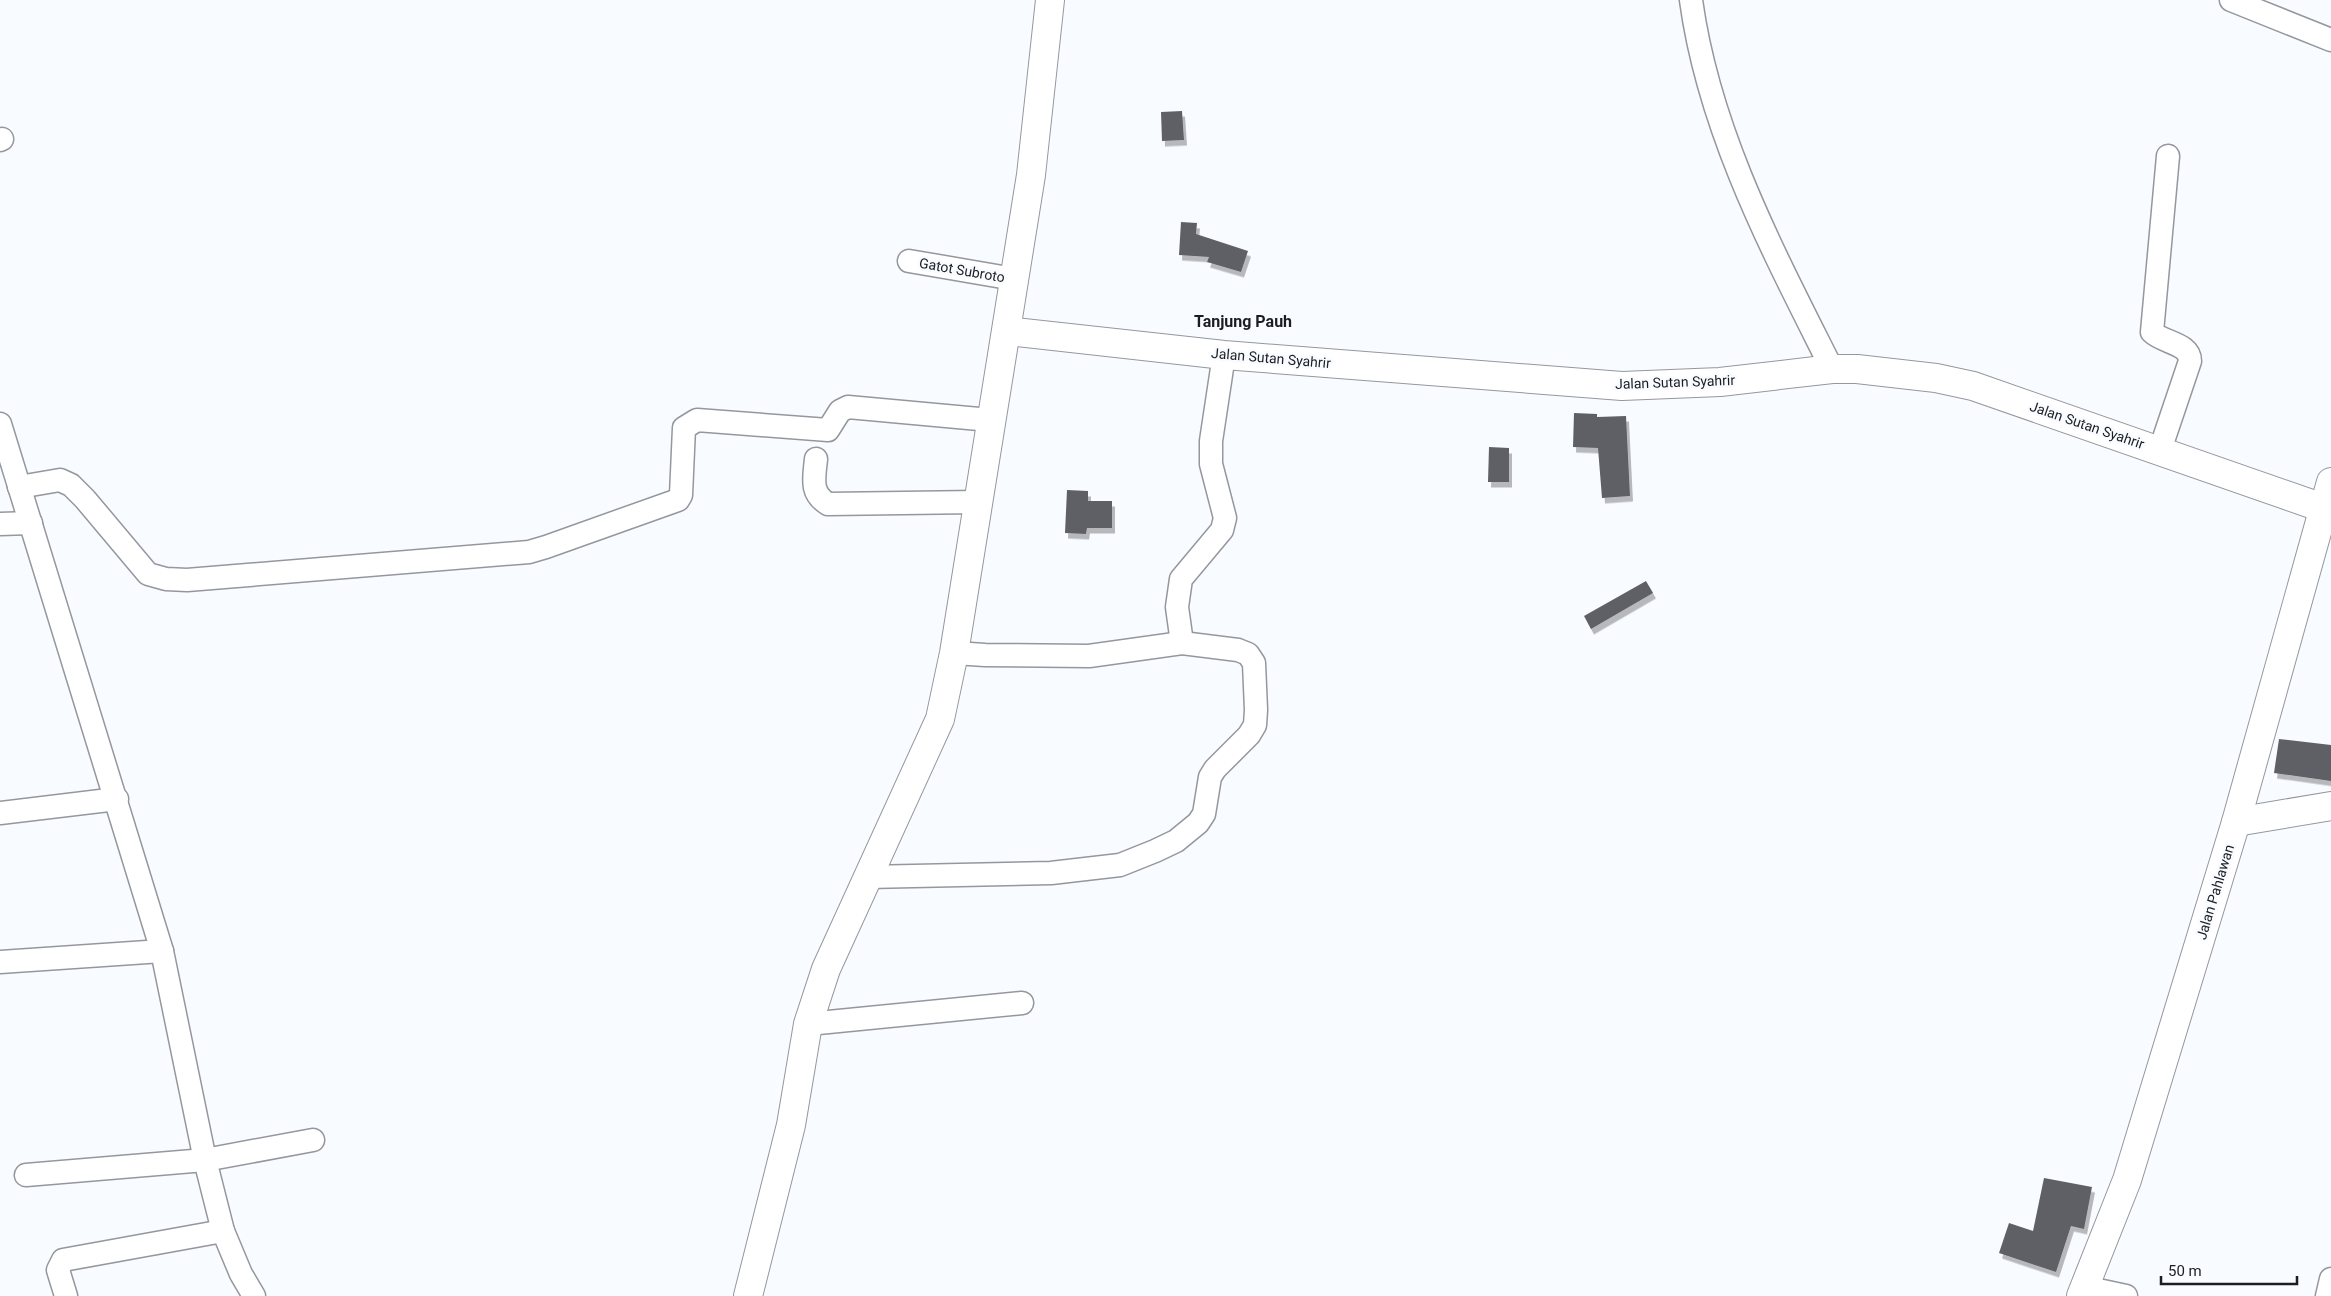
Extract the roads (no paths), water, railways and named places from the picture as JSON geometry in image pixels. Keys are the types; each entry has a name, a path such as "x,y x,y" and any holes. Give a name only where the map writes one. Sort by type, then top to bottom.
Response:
{"street":[{"path":"748,1296 791,1125 808,1024 826,969 940,719 954,653 990,420 1007,330 1031,175 1050,0"},
{"path":"1691,0 1708,83 1733,157 1760,226 1832,369"},
{"path":"2231,0 2331,40"},
{"path":"2160,450 2190,361 2190,356 2184,348 2152,332 2168,156"},
{"name":"Gatot Subroto","path":"909,261 1014,279"},
{"name":"Jalan Sutan Syahrir","path":"1007,330 1224,355 1622,386 1720,382 1832,369 1856,369 1936,378 1973,386 2160,450 2327,495"},
{"path":"1182,643 1177,608 1180,579 1222,530 1225,518 1211,464 1210,441 1224,355"},
{"path":"19,487 60,480 71,485 148,574 166,579 186,580 530,552 546,548 678,500 681,495 684,428 696,420 828,430 840,411 848,407 990,420"},
{"path":"0,424 117,799 162,951 223,1231 241,1274 254,1296"},
{"path":"816,459 814,488 819,498 828,504 978,502"},
{"name":"Jalan Pahlawan","path":"2082,1291 2126,1180 2236,822 2327,495"},
{"path":"0,524 31,523"},
{"path":"867,877 1061,872 1120,865 1176,840 1198,823 1204,814 1210,777 1255,725 1254,663 1248,654 1238,650 1182,643 1089,656 954,653"},
{"path":"0,813 117,799"},
{"path":"2236,822 2331,806"},
{"path":"0,962 162,951"},
{"path":"808,1024 1022,1003"},
{"path":"26,1175 206,1160 313,1140"},
{"path":"66,1296 58,1270 63,1260 223,1231"},
{"path":"2327,1296 2331,1279"},
{"path":"2082,1291 2126,1296"}],"district":[{"name":"Tanjung Pauh","path":"1243,321"}]}
